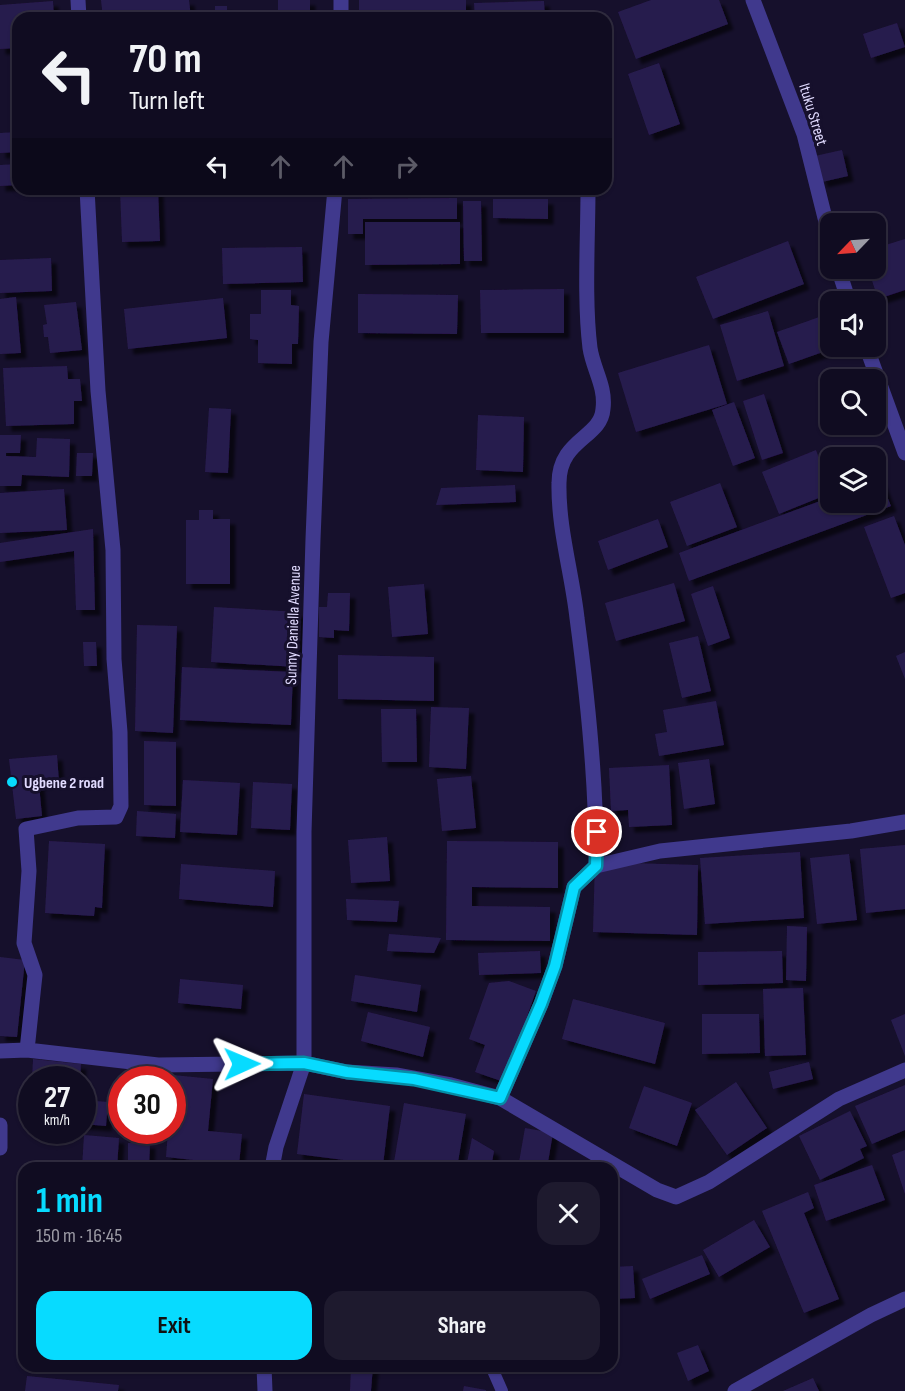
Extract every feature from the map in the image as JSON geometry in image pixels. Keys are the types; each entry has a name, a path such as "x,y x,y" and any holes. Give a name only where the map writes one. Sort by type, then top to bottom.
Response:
{"street":[{"name":"Ituku Street","path":"753,0 804,134 824,213"},
{"path":"27,1050 35,975 24,943 29,882 26,829 78,818 116,817 121,806 120,732 114,659 113,550 98,391 87,195"},
{"name":"Sunny Daniella Avenue","path":"273,1162 304,1063 304,832 313,551 321,342 333,195"},
{"path":"588,195 590,349 604,390 603,412 598,425 567,451 561,464 558,482 560,514 577,616 597,816 596,866"},
{"path":"870,357 905,453"},
{"path":"500,1098 555,966 574,887 596,866 660,851 851,831 905,822"},
{"path":"0,1051 27,1050 158,1065 304,1063 347,1072 396,1076 500,1098 609,1162"},
{"path":"618,1167 657,1190 676,1197 709,1182 839,1099 905,1070"},
{"path":"0,1125 0,1148"},
{"path":"735,1391 871,1315 905,1299"},
{"path":"264,1372 265,1391"}],"lane":[{"path":"494,1372 502,1391"}],"building":[{"path":"101,0 189,0 190,12 102,12"},
{"path":"278,0 310,0 310,12 278,12"},
{"path":"359,0 466,0 466,12 359,12"},
{"path":"651,0 719,0 728,24 636,59 618,12"},
{"path":"53,1 54,12 12,12 12,48 0,49 0,5"},
{"path":"544,1 545,12 475,12 474,3"},
{"path":"215,6 227,6 227,12 215,12"},
{"path":"569,10 586,11 586,12 569,12"},
{"path":"897,23 905,47 871,58 863,34"},
{"path":"659,63 680,124 649,135 628,74"},
{"path":"12,132 12,152 0,153 0,133"},
{"path":"842,150 848,176 822,182 815,156"},
{"path":"12,164 12,185 0,186 0,165"},
{"path":"120,195 158,195 160,241 122,242"},
{"path":"457,198 457,219 363,219 363,234 348,234 348,199"},
{"path":"493,199 548,199 548,219 493,218"},
{"path":"463,201 481,201 482,261 464,261"},
{"path":"365,222 460,222 460,264 365,265"},
{"path":"905,239 905,290 886,296 886,291 875,291 872,279 886,279 886,245"},
{"path":"788,241 804,284 713,319 696,277"},
{"path":"302,247 303,282 223,284 222,248"},
{"path":"51,258 52,291 0,293 0,260"},
{"path":"564,289 564,333 481,333 480,290"},
{"path":"261,290 291,290 291,305 299,306 298,344 292,344 292,364 258,363 258,340 250,339 250,314 261,314"},
{"path":"358,294 458,295 457,334 358,333"},
{"path":"16,297 21,353 0,354 0,299"},
{"path":"223,298 227,338 128,349 124,309"},
{"path":"76,302 82,350 50,353 48,337 44,337 43,325 47,324 44,305"},
{"path":"768,311 784,366 737,381 720,325"},
{"path":"820,317 820,353 789,364 777,332"},
{"path":"709,345 727,404 636,432 618,373"},
{"path":"67,366 68,379 80,379 82,401 74,401 74,424 6,426 3,368"},
{"path":"764,394 783,453 762,460 743,401"},
{"path":"734,402 755,458 733,466 712,410"},
{"path":"209,408 231,409 228,473 205,472"},
{"path":"478,415 524,417 523,472 476,470"},
{"path":"0,435 21,435 20,453 6,453 6,456 36,457 37,438 70,439 69,477 22,475 21,486 0,486"},
{"path":"816,450 820,461 820,497 779,514 762,472"},
{"path":"77,453 93,453 92,476 76,476"},
{"path":"720,483 737,527 687,546 670,502"},
{"path":"515,485 516,502 436,505 441,488"},
{"path":"64,489 67,530 0,533 0,493"},
{"path":"886,494 891,506 886,508"},
{"path":"820,501 820,513 872,513 689,581 679,553"},
{"path":"199,510 213,510 213,519 230,519 230,584 186,584 186,520 199,520"},
{"path":"894,516 905,545 905,593 891,598 864,527"},
{"path":"658,519 668,547 608,570 598,541"},
{"path":"93,529 95,610 76,610 74,551 0,562 0,543"},
{"path":"674,583 685,621 616,641 605,603"},
{"path":"424,584 428,634 392,637 388,587"},
{"path":"713,586 730,638 708,646 691,594"},
{"path":"328,593 350,593 349,631 334,630 334,638 319,637 319,607 327,607"},
{"path":"214,607 299,612 297,667 211,662"},
{"path":"137,625 177,626 173,733 135,731"},
{"path":"698,636 711,691 682,698 669,643"},
{"path":"83,642 96,642 97,666 84,666"},
{"path":"905,652 905,679 896,656"},
{"path":"338,655 434,657 434,701 338,699"},
{"path":"182,667 293,672 291,725 180,720"},
{"path":"716,701 724,745 659,756 655,734 667,732 663,710"},
{"path":"431,707 469,708 466,769 429,767"},
{"path":"381,709 416,709 417,762 382,762"},
{"path":"144,741 176,742 176,806 144,805"},
{"path":"57,755 59,782 39,784 42,816 16,819 9,759"},
{"path":"709,759 715,804 684,809 678,763"},
{"path":"669,765 672,825 629,827 628,810 611,811 609,768"},
{"path":"471,776 476,828 442,831 437,779"},
{"path":"183,780 240,783 237,835 180,832"},
{"path":"253,782 292,784 290,830 251,828"},
{"path":"137,811 176,814 175,838 136,836"},
{"path":"387,837 390,881 351,883 348,840"},
{"path":"49,841 105,844 102,908 95,907 94,916 45,913"},
{"path":"447,841 558,842 558,888 472,887 472,906 550,907 550,941 446,940"},
{"path":"905,845 905,909 866,913 860,849"},
{"path":"800,852 804,918 705,924 700,858"},
{"path":"849,854 857,920 817,924 810,858"},
{"path":"595,862 698,865 697,935 593,932"},
{"path":"181,864 275,871 273,907 179,899"},
{"path":"346,899 399,901 397,922 347,920"},
{"path":"787,926 807,927 806,981 786,980"},
{"path":"389,934 441,938 434,953 387,951"},
{"path":"540,951 541,973 479,975 478,953"},
{"path":"782,951 783,983 698,985 698,952"},
{"path":"0,957 25,960 17,1037 0,1036"},
{"path":"355,975 421,985 417,1012 351,1001"},
{"path":"180,979 243,985 241,1009 178,1003"},
{"path":"509,981 536,991 504,1082 475,1072 485,1045 469,1039 489,983"},
{"path":"803,988 806,1055 765,1056 763,989"},
{"path":"573,999 665,1023 655,1064 562,1039"},
{"path":"368,1012 430,1027 423,1057 361,1041"},
{"path":"702,1014 759,1014 760,1053 702,1054"},
{"path":"905,1014 905,1056 891,1020"},
{"path":"33,1059 81,1064 81,1066 33,1066"},
{"path":"809,1062 813,1079 773,1089 769,1072"},
{"path":"186,1076 213,1079 208,1131 242,1134 239,1162 212,1162 166,1157 167,1144 186,1144"},
{"path":"736,1082 767,1128 727,1155 695,1110"},
{"path":"905,1085 905,1130 872,1144 855,1106"},
{"path":"644,1086 692,1103 677,1146 629,1128"},
{"path":"304,1094 390,1106 383,1162 360,1162 297,1154"},
{"path":"96,1101 108,1102 106,1126 96,1125"},
{"path":"404,1103 466,1114 458,1162 394,1162"},
{"path":"850,1111 867,1146 860,1149 864,1158 820,1180 799,1136"},
{"path":"525,1128 553,1133 548,1162 519,1162"},
{"path":"96,1136 108,1137 108,1144 119,1144 117,1162 82,1162 83,1144 96,1144"},
{"path":"472,1138 494,1151 492,1162 467,1162"},
{"path":"128,1144 150,1144 149,1162 128,1162"},
{"path":"905,1150 905,1194 892,1155"},
{"path":"872,1165 885,1200 826,1221 814,1185"},
{"path":"808,1192 814,1208 804,1213 839,1299 804,1313 762,1211"},
{"path":"754,1220 770,1247 719,1277 703,1250"},
{"path":"702,1255 710,1274 650,1299 642,1279"},
{"path":"633,1266 635,1298 618,1299 618,1267"},
{"path":"698,1345 709,1371 688,1381 677,1353"},
{"path":"351,1372 373,1372 371,1391 350,1391"},
{"path":"27,1376 119,1385 118,1391 25,1391"},
{"path":"813,1378 819,1391 783,1391"},
{"path":"464,1386 486,1390 486,1391 463,1391"}],"place":[{"name":"Ugbene 2 road","path":"12,782"}],"route":[{"path":"242,1064 304,1063 347,1072 396,1076 450,1085 500,1098 555,966 574,887 596,866 597,832"}]}
